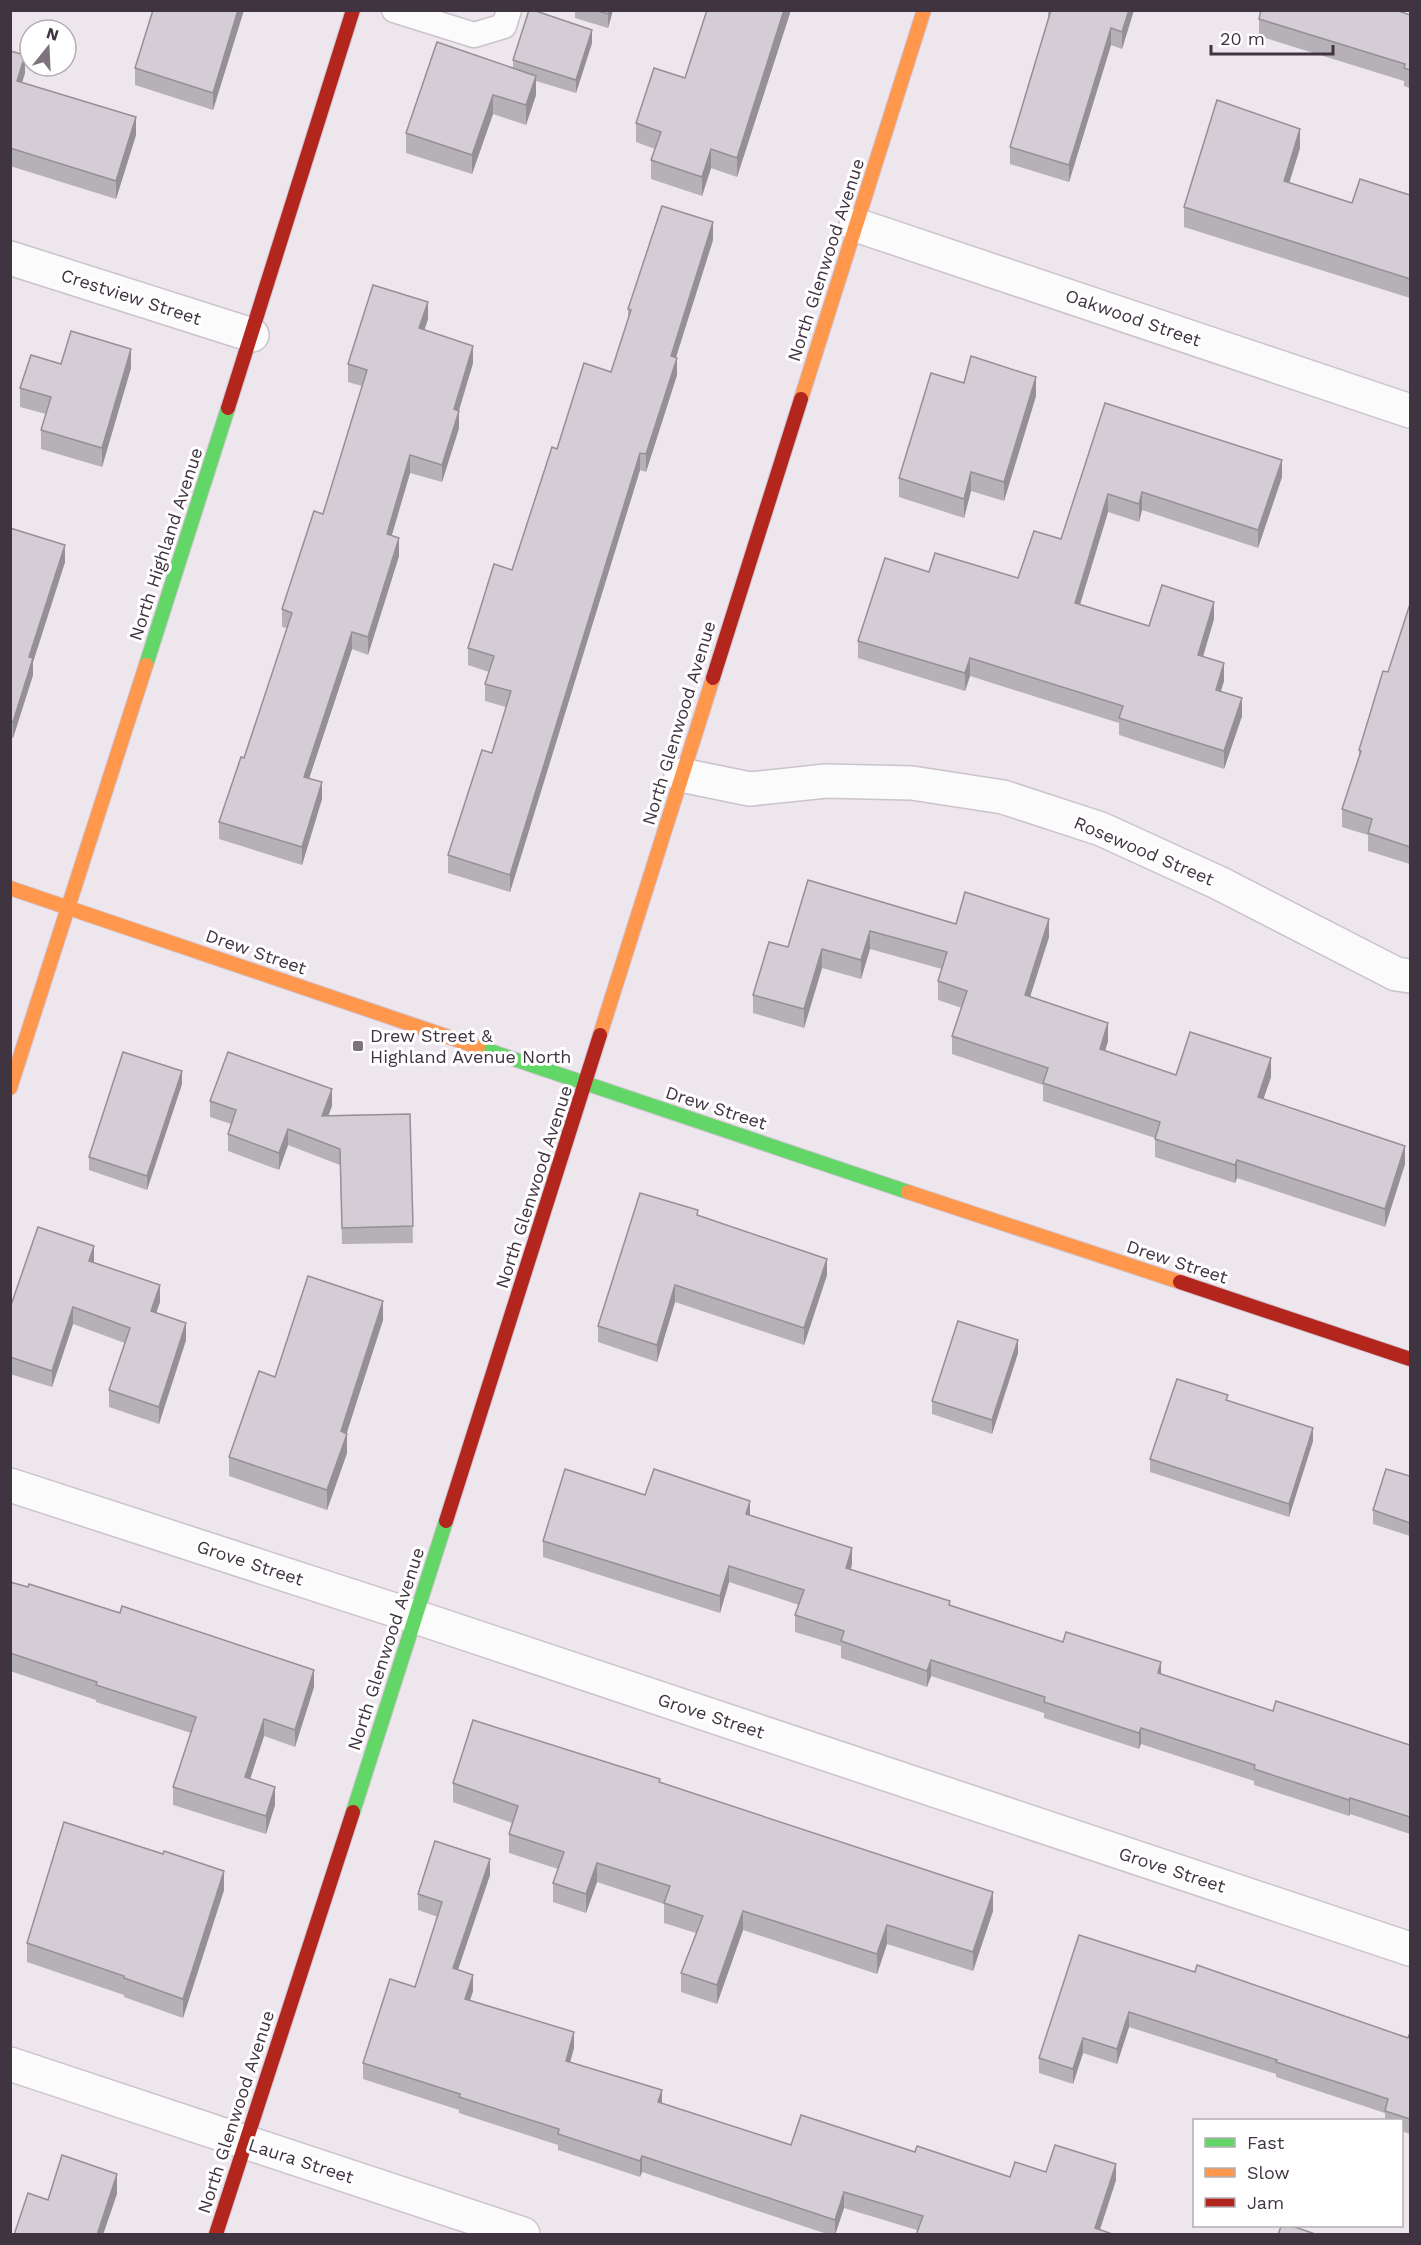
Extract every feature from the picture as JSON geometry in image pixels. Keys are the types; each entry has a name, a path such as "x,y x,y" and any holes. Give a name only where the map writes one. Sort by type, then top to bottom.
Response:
{"street":[{"name":"North Highland Avenue","path":"10,1088 252,336 353,10"},
{"name":"North Glenwood Avenue","path":"216,2235 586,1084 681,776 924,10"},
{"name":"Oakwood Street","path":"856,225 1410,411"},
{"name":"Crestview Street","path":"10,258 252,336"},
{"name":"Rosewood Street","path":"681,776 750,789 826,781 912,783 1004,797 1101,829 1219,883 1396,974 1410,976"},
{"name":"Drew Street","path":"10,888 586,1084 1410,1359"},
{"name":"Grove Street","path":"10,1485 416,1617 1410,1949"},
{"name":"Laura Street","path":"10,2064 523,2235"}],"lane":[{"path":"394,10 474,35 504,26 509,10"}],"building":[{"path":"153,10 238,10 213,93 135,68"},
{"path":"529,10 592,30 576,80 513,60"},
{"path":"595,10 609,10 608,14"},
{"path":"707,10 784,10 737,158 711,149 702,177 651,160 661,132 636,123 654,68 685,78"},
{"path":"1051,10 1129,10 1122,32 1111,28 1069,165 1010,147"},
{"path":"1261,10 1396,10 1410,15 1410,70 1404,68 1405,64 1259,19"},
{"path":"437,42 536,76 526,105 493,95 472,155 406,133"},
{"path":"10,51 18,53 17,81 136,117 116,181 10,148"},
{"path":"1217,100 1300,129 1284,181 1352,203 1360,179 1410,195 1410,279 1184,207"},
{"path":"662,206 713,222 671,356 677,358 646,454 640,453 510,875 448,855 482,750 492,753 511,691 485,684 494,656 468,648 494,564 512,570 552,447 557,449 584,363 611,372 631,310 628,309"},
{"path":"373,285 428,302 419,328 473,346 454,409 459,411 442,465 410,455 387,534 399,538 368,637 352,632 304,777 322,782 302,847 219,822 241,757 244,758 292,613 282,609 314,511 323,514 367,370 348,364"},
{"path":"71,331 131,349 102,448 41,430 51,397 20,388 31,355 61,364"},
{"path":"971,356 1036,377 1004,482 971,472 964,499 899,478 931,373 964,383"},
{"path":"1105,403 1282,460 1258,530 1142,492 1139,504 1108,494 1075,603 1149,626 1162,585 1214,602 1198,655 1224,663 1216,690 1242,698 1224,751 1119,718 1123,706 970,658 965,673 858,641 885,558 929,572 935,553 1018,578 1034,531 1061,539"},
{"path":"10,528 65,545 29,657 33,658 13,722 10,721"},
{"path":"1410,604 1410,847 1368,833 1372,819 1342,809 1383,671 1388,672"},
{"path":"808,880 956,924 965,892 1049,919 1025,995 1108,1023 1100,1049 1176,1075 1190,1032 1271,1058 1258,1097 1405,1146 1385,1209 1237,1160 1235,1165 1155,1139 1160,1122 1043,1083 1048,1068 952,1036 967,991 938,981 947,952 870,931 861,960 822,949 804,1009 753,995 769,942 788,947"},
{"path":"123,1052 182,1071 147,1176 89,1157"},
{"path":"228,1052 332,1089 322,1116 410,1114 413,1226 342,1228 340,1149 288,1129 279,1153 228,1134 236,1110 210,1101"},
{"path":"640,1193 698,1210 697,1215 827,1259 804,1328 675,1285 657,1345 598,1326"},
{"path":"38,1227 94,1246 89,1261 160,1285 151,1311 186,1323 159,1407 109,1390 130,1328 73,1307 52,1371 10,1357 10,1308"},
{"path":"308,1276 383,1301 341,1431 347,1434 327,1490 229,1457 259,1371 275,1377"},
{"path":"958,1321 1018,1340 992,1420 932,1401"},
{"path":"1177,1379 1228,1395 1226,1400 1313,1428 1289,1504 1150,1459"},
{"path":"565,1469 645,1495 654,1469 750,1501 746,1514 852,1548 846,1568 950,1601 949,1605 1063,1642 1066,1632 1161,1662 1158,1673 1273,1711 1276,1701 1410,1745 1410,1817 1254,1769 1255,1765 1141,1728 1139,1733 1044,1702 1045,1697 931,1660 927,1671 841,1641 844,1631 795,1615 804,1590 729,1566 720,1596 543,1541"},
{"path":"1386,1469 1410,1476 1410,1523 1373,1510"},
{"path":"10,1582 28,1587 29,1584 120,1613 122,1606 314,1670 295,1730 264,1719 245,1777 275,1787 266,1816 173,1787 196,1717 96,1685 97,1682 10,1653"},
{"path":"473,1720 660,1779 659,1782 993,1892 973,1952 887,1925 877,1954 743,1911 717,1985 681,1973 703,1916 664,1903 670,1886 597,1863 586,1894 553,1883 564,1852 509,1834 518,1806 453,1783"},
{"path":"64,1822 224,1871 183,1999 27,1943"},
{"path":"435,1841 490,1859 453,1968 473,1975 465,1999 574,2032 566,2061 662,2090 658,2102 791,2145 801,2115 915,2152 917,2146 1010,2177 1015,2162 1046,2172 1055,2145 1116,2164 1095,2228 1115,2235 916,2235 923,2216 844,2192 835,2220 642,2156 640,2161 558,2134 559,2129 363,2063 390,1979 415,1987 442,1902 418,1894"},
{"path":"1079,1935 1195,1972 1197,1965 1408,2038 1410,2035 1410,2119 1385,2111 1388,2099 1129,2012 1117,2049 1083,2038 1073,2069 1039,2058"},
{"path":"62,2155 117,2174 97,2235 14,2235 28,2193 48,2200"},
{"path":"1281,2227 1295,2227 1318,2235 1278,2235"}],"traffic: fast":[{"path":"146,665 228,408"},
{"path":"478,1047 908,1192"},
{"path":"353,1812 446,1521"}],"traffic: slow":[{"path":"801,399 924,10"},
{"path":"10,1088 146,665"},
{"path":"600,1035 713,678"},
{"path":"10,888 478,1047"},
{"path":"908,1192 1180,1282"}],"traffic: jam":[{"path":"228,408 353,10"},
{"path":"713,678 801,399"},
{"path":"446,1521 600,1035"},
{"path":"1180,1282 1410,1359"},
{"path":"216,2234 353,1812"}],"place":[{"name":"Drew Street & Highland Avenue North","path":"358,1046"}]}
